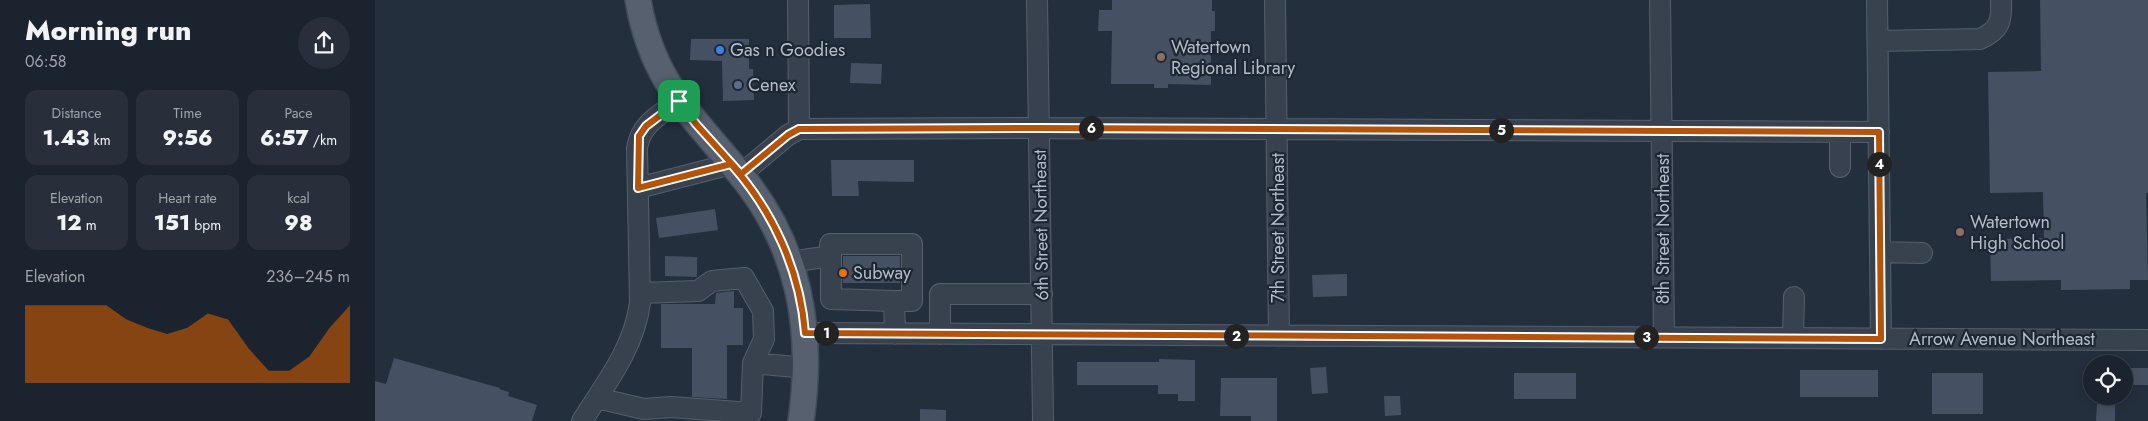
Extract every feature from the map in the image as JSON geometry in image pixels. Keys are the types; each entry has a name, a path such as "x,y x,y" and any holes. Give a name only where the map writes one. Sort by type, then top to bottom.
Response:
{"main road":[{"path":"638,0 641,19 655,60 679,101 736,169 771,221 790,262 800,294 805,333 806,368 801,421"}],"street":[{"path":"798,0 799,129"},
{"name":"6th Street Northeast","path":"1037,0 1043,421"},
{"name":"7th Street Northeast","path":"1275,0 1279,336"},
{"name":"8th Street Northeast","path":"1660,0 1664,337"},
{"path":"1877,0 1881,339"},
{"path":"1877,41 1980,39 1998,27 2001,16 2001,0"},
{"path":"582,421 630,344 638,319 640,293 639,136 646,126 679,101"},
{"path":"638,188 736,169 799,129 1039,128 1879,132"},
{"path":"1840,132 1840,167"},
{"path":"830,244 912,244 912,301 831,299 831,256 830,244"},
{"path":"1881,252 1922,253"},
{"path":"790,262 831,256"},
{"path":"597,398 644,409 671,407 751,413 753,363 764,339 763,312 744,278 712,280 698,292 640,293"},
{"path":"939,334 939,294 1042,294"},
{"path":"1793,338 1794,297"},
{"path":"895,301 895,334"},
{"name":"Arrow Avenue Northeast","path":"805,333 2148,340"},
{"path":"753,363 806,368"}],"building":[{"name":"Watertown Regional Library","path":"1112,0 1212,0 1212,11 1215,11 1215,31 1211,31 1211,85 1168,84 1168,88 1154,88 1154,84 1111,84 1112,31 1098,31 1099,10 1112,10"},
{"path":"2040,0 2148,0 2148,193 2146,193 2148,280 2130,280 2130,289 2061,290 2061,280 1991,281 1990,239 2044,238 2043,192 1990,193 1988,72 2041,71"},
{"path":"870,4 871,38 834,38 834,5"},
{"path":"691,39 749,39 749,69 753,69 754,100 723,101 722,61 690,60"},
{"path":"851,63 882,64 881,84 850,83"},
{"path":"831,160 914,160 914,182 858,181 859,196 832,196"},
{"path":"715,209 718,230 659,238 656,218"},
{"path":"665,256 697,257 697,277 665,276"},
{"path":"843,256 900,256 900,283 843,283"},
{"path":"1347,274 1347,296 1313,297 1312,275"},
{"path":"734,291 734,308 743,308 743,345 727,345 727,399 692,397 692,348 661,348 661,304 715,304 716,293"},
{"path":"394,358 509,392 508,396 537,405 532,421 375,421 375,381 386,384"},
{"path":"1159,359 1195,360 1195,401 1178,401 1178,394 1158,394 1158,385 1077,385 1077,362 1159,362"},
{"path":"1326,367 1328,393 1312,394 1310,368"},
{"path":"2133,368 2148,368 2148,385 2133,385"},
{"path":"1800,370 1878,370 1878,397 1800,397"},
{"path":"1514,373 1576,373 1576,399 1514,399"},
{"path":"1932,373 1983,373 1983,414 1932,414"},
{"path":"1221,378 1277,378 1277,421 1251,421 1251,416 1220,416"},
{"path":"1384,396 1400,396 1401,415 1385,416"},
{"path":"2097,405 2115,405 2115,421 2096,421"},
{"path":"920,409 946,410 946,421 920,421"}],"place":[{"name":"Gas n Goodies","path":"720,50"},
{"name":"Watertown Regional Library","path":"1161,57"},
{"name":"Cenex","path":"738,85"},
{"name":"Watertown High School","path":"1960,232"},
{"name":"Subway","path":"843,273"}],"route":[{"path":"679,101 696,124 741,174 788,135 799,129 1039,128 1879,132 1881,339 805,333 800,294 785,250 754,192 731,164 638,188 637,148 639,136 646,126 679,101"}]}
